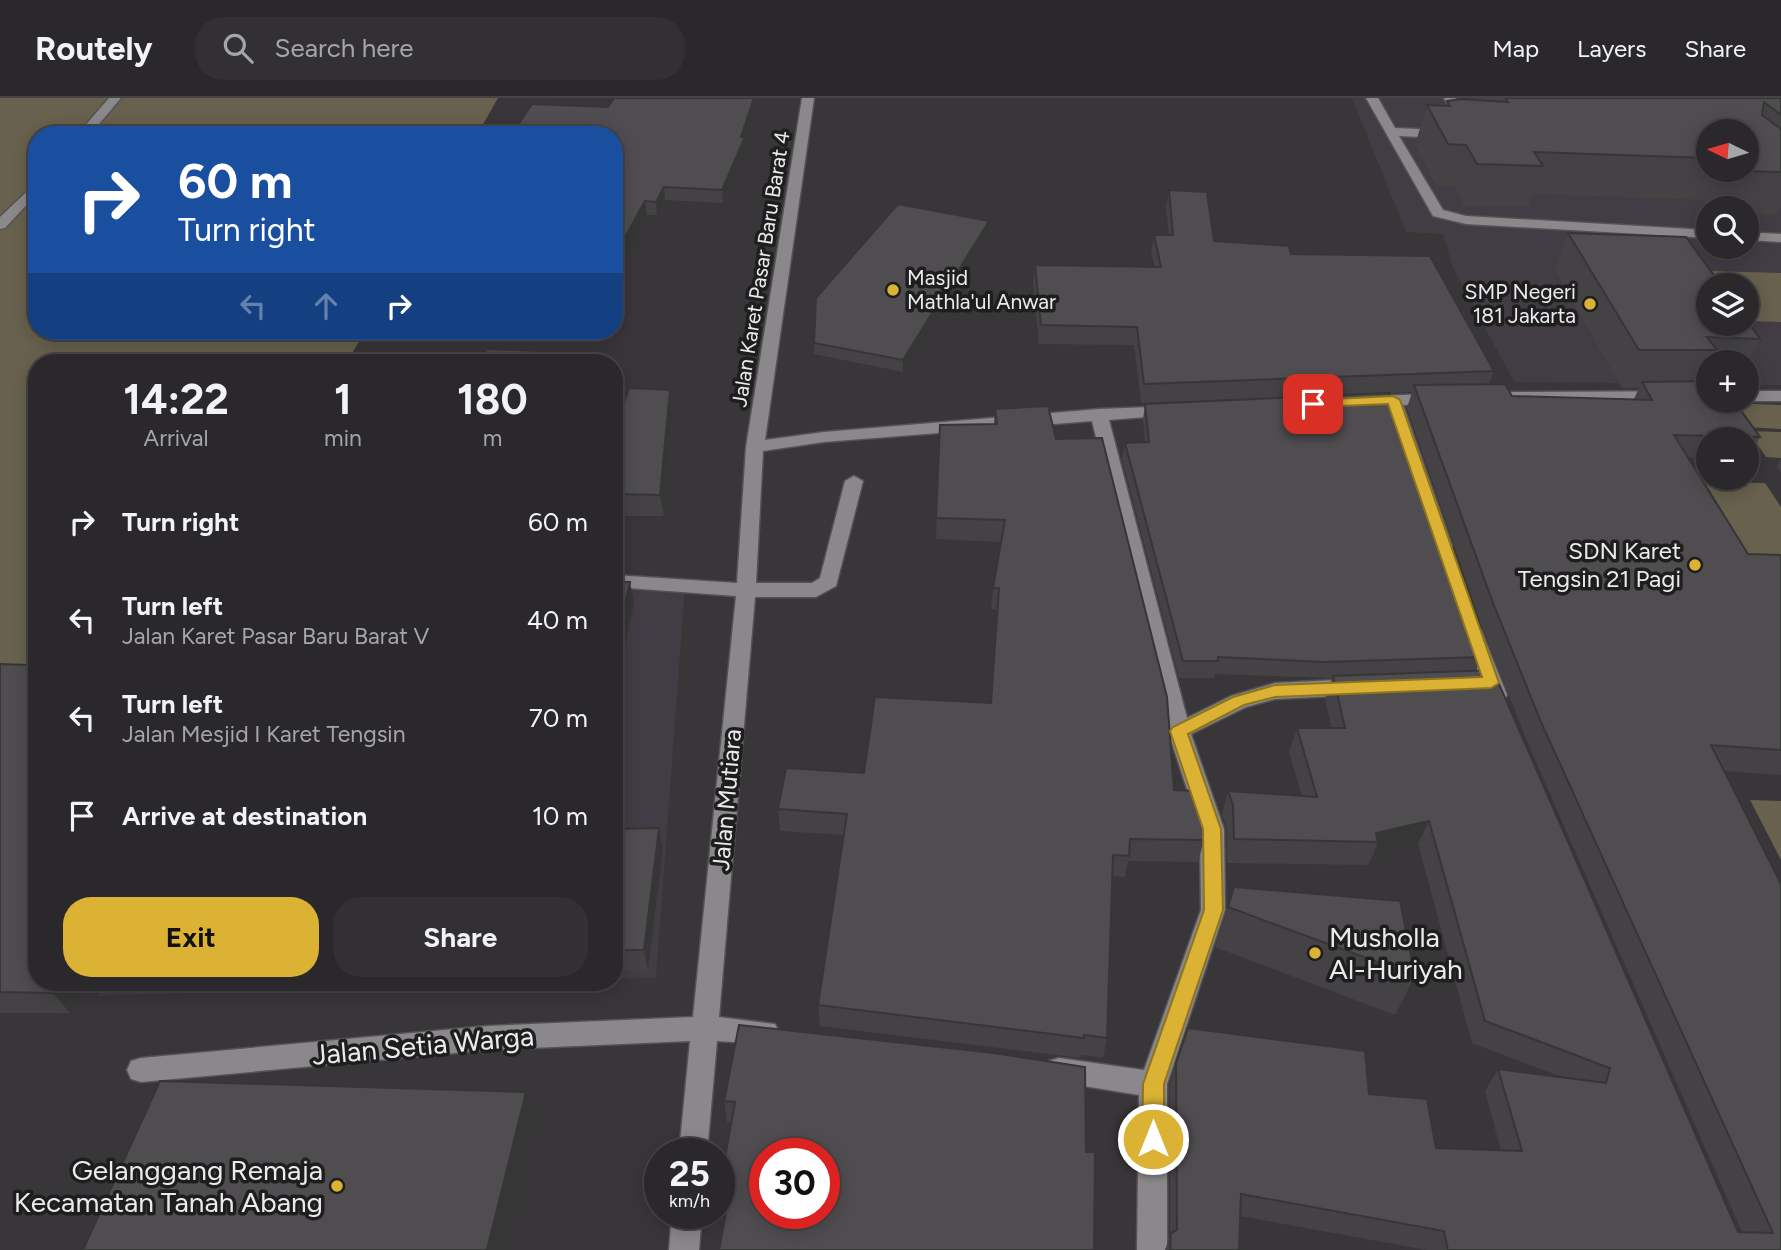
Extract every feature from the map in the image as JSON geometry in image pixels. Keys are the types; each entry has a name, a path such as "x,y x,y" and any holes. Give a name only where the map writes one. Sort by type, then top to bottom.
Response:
{"street":[{"path":"91,126 115,98"},
{"name":"Jalan Karet Pasar Baru Barat 4","path":"755,447 808,98"},
{"path":"1372,98 1438,213 1452,218 1696,233"},
{"path":"1390,132 1443,134 1457,129 1462,119 1450,98"},
{"path":"0,225 28,195"},
{"path":"790,216 806,219"},
{"path":"1759,237 1781,238"},
{"path":"1486,398 1696,396"},
{"path":"1759,396 1781,397"},
{"path":"1340,402 1460,398"},
{"path":"1393,400 1449,564"},
{"path":"755,447 824,438 1099,414 1193,409"},
{"path":"1099,414 1179,731 1212,829 1213,910 1153,1084 1152,1250"},
{"name":"Jalan Mutiara","path":"694,1138 746,590 755,447"},
{"path":"623,582 746,590 816,590 829,581 854,481"},
{"path":"1462,602 1506,722"},
{"path":"1467,683 1491,683"},
{"path":"1179,731 1239,701 1275,691 1379,687"},
{"name":"Jalan Setia Warga","path":"141,1070 488,1038 705,1028 794,1035"},
{"path":"1032,1066 1153,1084"},
{"path":"684,1250 686,1229"}],"shaded area":[{"path":"0,98 498,98 482,126 28,126 28,340 360,340 352,354 28,354 28,671 0,676"},
{"path":"1352,98 1781,98 1781,385 1759,385 1759,350 1696,350 1696,384 1514,382 1452,266 1443,234 1406,232"},
{"path":"1712,271 1781,273 1781,322 1759,321 1759,273"},
{"path":"1759,404 1781,405 1781,429 1747,427 1737,413 1759,413"},
{"path":"1759,431 1781,432 1781,458 1766,457 1759,447"},
{"path":"1759,483 1765,483 1781,507 1781,559 1740,558 1696,490 1759,490"},
{"path":"623,587 685,587 656,978 623,979"},
{"path":"1750,800 1781,801 1781,860"},
{"path":"100,991 252,991 97,996"}],"building":[{"path":"614,98 754,98 741,137 745,137 722,190 664,187 656,202 645,201 623,241 623,126 517,126 532,104 608,107"},
{"path":"1505,98 1781,98 1781,115 1764,102 1762,115 1781,129 1781,172 1759,172 1759,119 1696,119 1696,158 1534,152 1543,166 1477,164 1466,145 1448,144 1427,105 1450,106 1447,101 1460,99 1508,102"},
{"path":"1169,190 1207,192 1214,241 1289,246 1291,254 1430,256 1494,371 1144,384 1137,327 1041,325 1035,265 1161,267 1154,235 1173,235"},
{"name":"Masjid Mathla'ul Anwar","path":"898,204 989,221 903,360 814,343 816,298"},
{"path":"1568,233 1686,237 1696,251 1696,259 1702,259 1712,273 1696,273 1696,336 1758,336 1760,339 1707,337 1717,350 1639,350"},
{"path":"487,349 562,352 561,354 484,354"},
{"path":"1696,381 1696,413 1743,413 1753,427 1696,427 1696,436 1674,435 1696,470 1696,490 1708,490 1748,554 1781,555 1781,750 1711,745 1781,884 1781,1250 1448,1250 1444,1231 1241,1194 1239,1250 1170,1250 1171,1233 1177,1230 1176,1063 1188,1028 1365,1051 1369,1094 1427,1099 1436,1148 1522,1151 1498,1069 1606,1083 1610,1068 1485,1021 1429,821 1376,833 1378,842 1234,839 1233,805 1228,791 1317,797 1297,728 1345,728 1333,676 1493,670 1738,1232 1773,1233 1541,722 1493,603 1414,385 1505,384 1512,396 1652,400 1642,382"},
{"path":"629,388 670,390 660,495 623,494 623,406"},
{"path":"1389,393 1482,657 1325,662 1218,657 1218,661 1183,661 1125,443 1149,442 1145,404"},
{"path":"1048,406 1056,439 1102,438 1167,697 1174,790 1197,791 1203,808 1204,840 1130,839 1129,856 1113,855 1107,1038 1084,1035 1084,1038 818,1005 847,814 778,809 786,768 864,773 875,697 991,703 999,588 993,588 1005,520 936,518 940,425 997,424 995,409"},
{"path":"623,582 630,582 623,614"},
{"path":"0,664 28,665 28,991 54,991 53,993 0,992"},
{"path":"659,828 644,950 623,950 623,829"},
{"path":"1234,887 1400,901 1415,976 1228,907"},
{"path":"739,1025 994,1053 1085,1067 1086,1152 1095,1152 1094,1250 719,1250 723,1229 735,1229 735,1138 729,1138 735,1102 724,1101"},
{"name":"Gelanggang Remaja Kecamatan Tanah Abang","path":"160,1081 526,1092 487,1250 83,1250"}],"place":[{"name":"Masjid Mathla'ul Anwar","path":"893,290"},
{"name":"SMP Negeri 181 Jakarta","path":"1590,304"},
{"name":"SDN Karet Tengsin 21 Pagi","path":"1695,565"},
{"name":"Musholla Al-Huriyah","path":"1315,953"},
{"name":"Gelanggang Remaja Kecamatan Tanah Abang","path":"337,1186"}],"route":[{"path":"1153,1139 1153,1084 1213,910 1212,829 1179,731 1239,701 1275,691 1491,683 1393,400 1313,404"}]}
